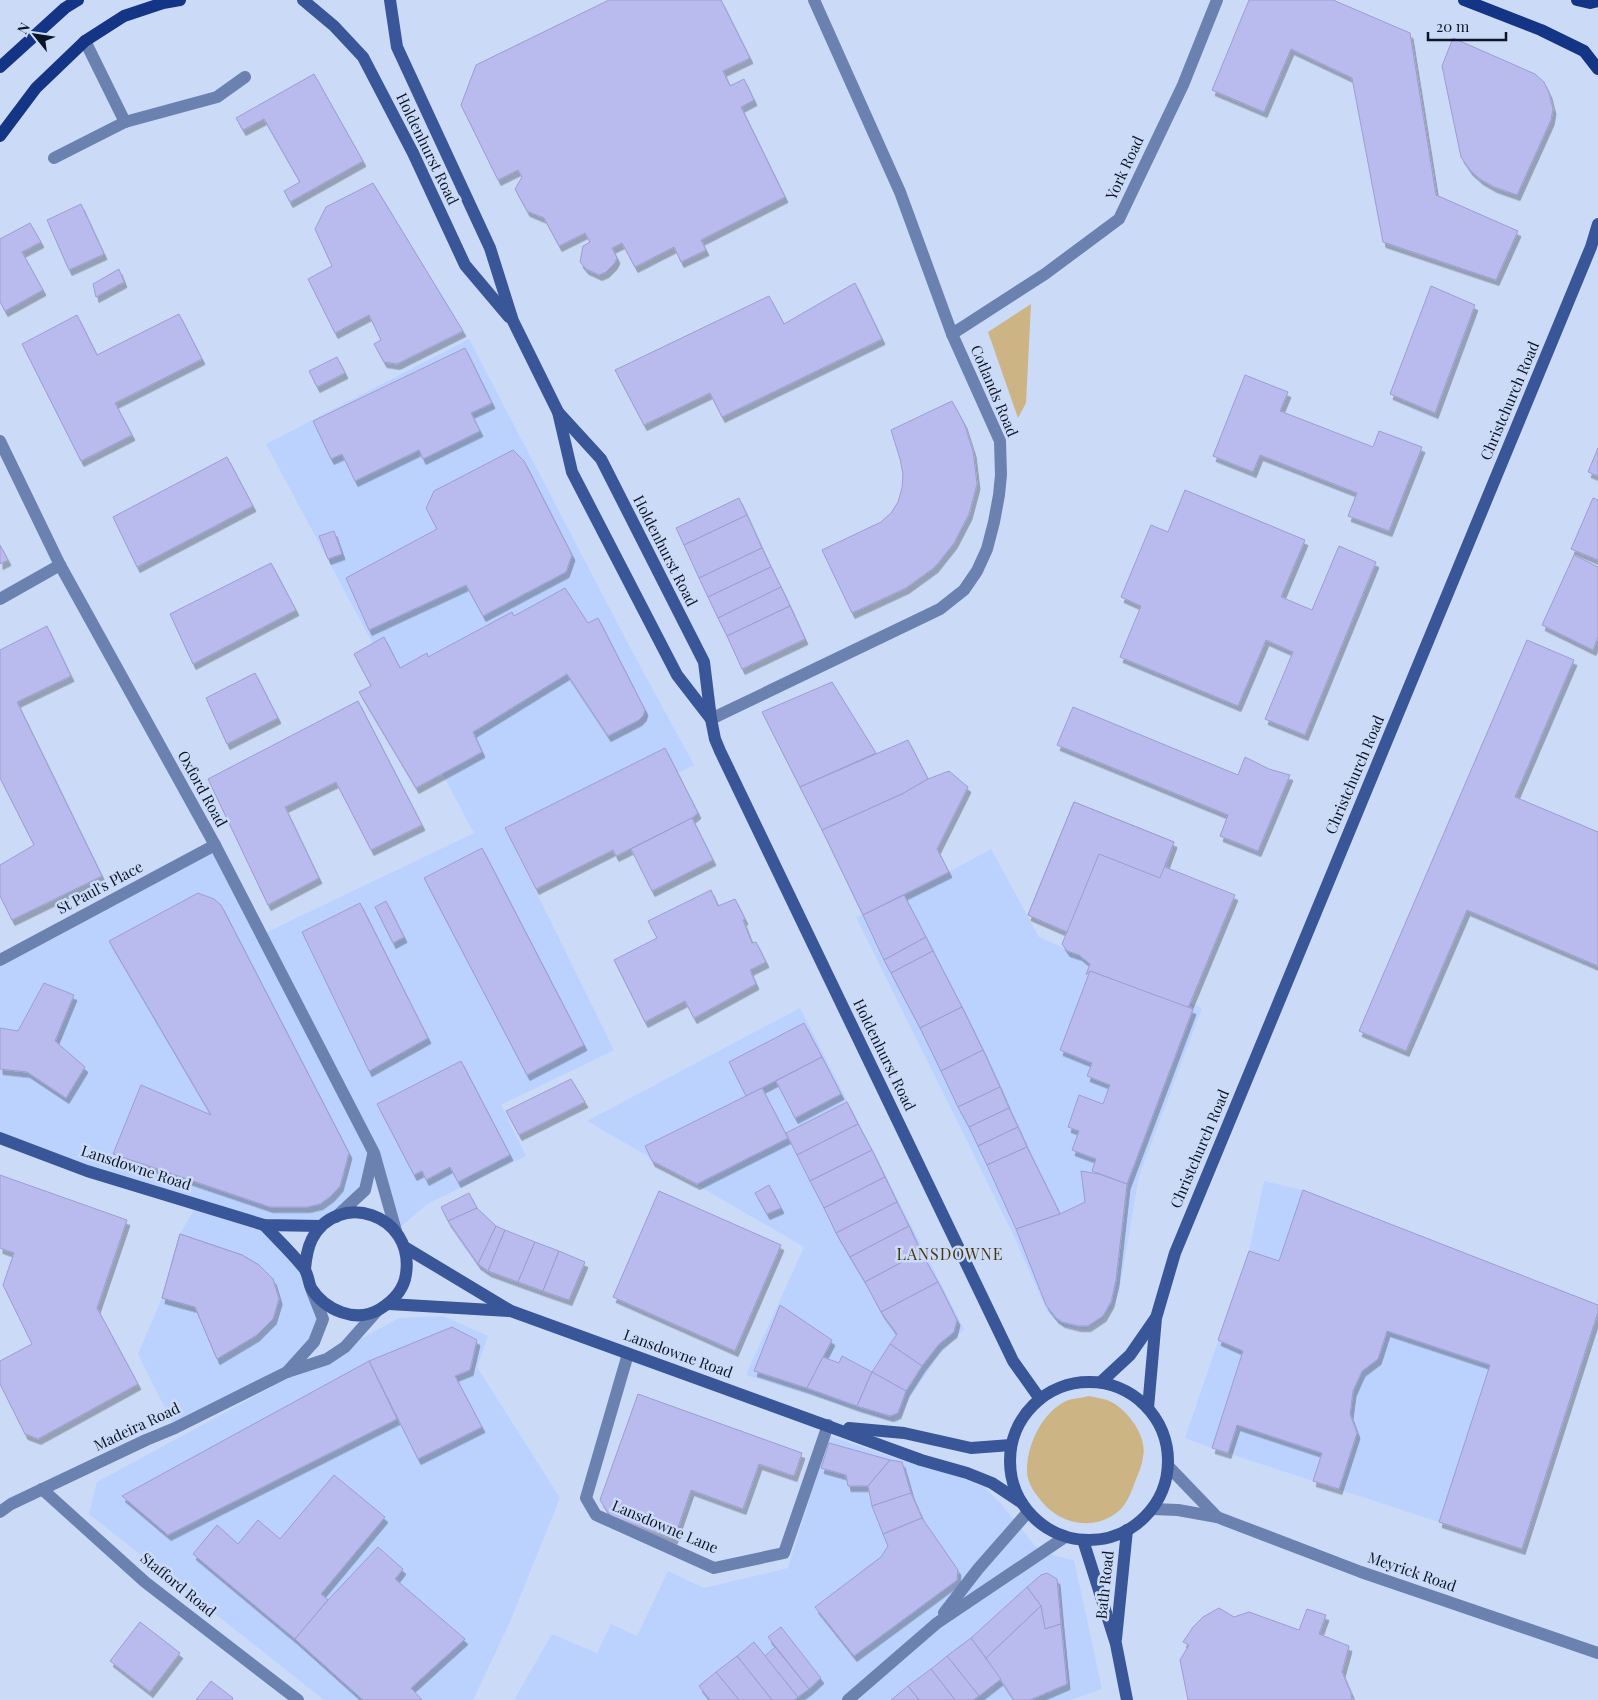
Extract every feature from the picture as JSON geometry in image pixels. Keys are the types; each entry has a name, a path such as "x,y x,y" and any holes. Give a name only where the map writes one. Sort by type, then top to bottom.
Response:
{"main road":[{"path":"0,67 65,8 78,0"},
{"path":"0,136 36,88 85,41 124,16 163,3 180,0"},
{"name":"Holdenhurst Road","path":"303,0 334,26 363,57 413,153 465,264 513,321"},
{"name":"Holdenhurst Road","path":"390,0 397,47 490,248 513,321 558,412 572,472 677,675 711,719"},
{"path":"1464,0 1541,30 1584,51 1598,69"},
{"path":"1577,0 1590,3 1598,1"},
{"name":"Christchurch Road","path":"1148,1408 1156,1318 1174,1253 1595,242 1598,224"},
{"name":"Holdenhurst Road","path":"558,412 601,459 704,662 715,739 1013,1361 1040,1399"},
{"name":"Lansdowne Road","path":"0,1138 87,1171 264,1225 321,1226"},
{"path":"352,1213 368,1214 383,1220 396,1230 406,1248 408,1264 406,1278 399,1292 389,1304 377,1311 362,1315 346,1314 331,1309 319,1299 310,1286 305,1269 306,1253 312,1238 321,1226 336,1217 352,1213"},
{"path":"264,1225 305,1269"},
{"name":"Lansdowne Road","path":"406,1248 511,1311 921,1460 984,1479 1025,1508"},
{"name":"Lansdowne Road","path":"389,1304 511,1311"},
{"name":"Christchurch Road","path":"1102,1381 1130,1356 1156,1318"},
{"path":"1102,1381 1124,1389 1148,1408 1160,1426 1167,1445 1168,1466 1163,1489 1152,1509 1140,1521 1127,1530 1106,1538 1083,1540 1065,1536 1044,1527 1025,1508 1013,1485 1010,1465 1011,1445 1017,1428 1027,1412 1040,1399 1061,1387 1102,1381"},
{"name":"Lansdowne Road","path":"831,1426 904,1433 971,1448 1011,1445"},
{"name":"Bath Road","path":"1116,1644 1127,1530"},
{"name":"Bath Road","path":"1083,1540 1116,1644 1126,1700"}],"street":[{"name":"Cotlands Road","path":"711,719 940,609 964,590 977,571 987,549 994,522 1001,475 1000,441 952,334 900,192 814,0"},
{"name":"York Road","path":"952,334 1045,274 1120,219 1183,85 1217,0"},
{"path":"85,41 125,122"},
{"path":"54,158 125,122 217,97 245,77"},
{"name":"Oxford Road","path":"0,441 60,566 215,845 374,1153 396,1230"},
{"path":"0,599 60,566"},
{"name":"St Paul's Place","path":"0,960 215,845"},
{"path":"336,1217 365,1190 374,1153"},
{"name":"Madeira Road","path":"287,1372 314,1342 323,1319 310,1286"},
{"name":"Madeira Road","path":"0,1512 42,1489 175,1428 287,1372 327,1359 345,1347 377,1311"},
{"name":"Lansdowne Lane","path":"628,1354 586,1498 596,1515 714,1568 784,1553 831,1426"},
{"name":"Meyrick Road","path":"1168,1466 1217,1517"},
{"name":"Stafford Road","path":"42,1489 145,1582 298,1700"},
{"path":"937,1623 1025,1508"},
{"name":"Meyrick Road","path":"1152,1509 1178,1510 1217,1517 1361,1572 1598,1653"},
{"path":"848,1700 937,1623 1065,1536"}],"shaded area":[{"path":"1031,304 1026,403 1018,418 988,332"},
{"path":"469,339 633,653 694,765 516,851 614,1050 501,1105 526,1156 427,1204 396,1231 374,1154 365,1190 321,1226 264,1226 305,1269 323,1319 287,1372 175,1428 138,1354 162,1298 180,1234 197,1205 0,1138 0,960 215,845 261,935 474,833 266,444"},
{"path":"949,771 968,787 937,849 949,872 991,849 1039,937 1202,1008 1139,1176 1119,1292 1111,1310 1100,1321 1086,1329 1063,1326 1047,1311 1012,1232 856,917 862,915 822,830"},
{"path":"800,1008 964,1329 939,1355 907,1402 897,1423 746,1375 804,1247 587,1121"},
{"path":"1264,1181 1303,1190 1598,1305 1598,1312 1522,1549 1185,1438 1249,1251"},
{"path":"443,1316 488,1336 477,1367 560,1498 509,1624 473,1700 324,1700 89,1514 97,1482 399,1318"},
{"path":"1088,1396 1107,1400 1121,1409 1134,1423 1144,1449 1140,1470 1130,1495 1122,1508 1105,1519 1084,1523 1064,1518 1046,1506 1033,1489 1027,1471 1033,1440 1043,1421 1057,1406 1066,1401"},
{"path":"829,1436 959,1477 984,1487 1002,1505 1036,1547 1056,1556 1074,1560 1102,1689 1070,1700 514,1700 552,1634 597,1653 611,1624 637,1636 668,1571 704,1588 788,1568"}],"building":[{"path":"609,0 721,0 750,58 723,71 730,86 744,79 754,100 741,107 785,197 701,240 706,250 681,262 674,247 635,267 622,243 612,248 617,258 614,264 606,272 599,275 586,269 580,262 583,246 590,242 585,233 559,246 544,218 527,211 515,189 522,177 518,170 498,180 461,105 476,65"},
{"path":"1249,0 1333,0 1410,33 1436,195 1518,231 1496,280 1383,242 1352,78 1291,49 1264,112 1212,90"},
{"path":"1453,38 1535,74 1544,82 1549,93 1553,109 1551,120 1517,195 1494,187 1480,179 1470,170 1461,157 1442,66"},
{"path":"314,74 363,161 290,202 284,191 300,182 264,119 243,130 236,118"},
{"path":"373,183 463,331 397,364 384,362 374,344 381,340 369,315 335,333 308,279 332,266 315,229 326,207"},
{"path":"81,204 104,254 69,270 47,220"},
{"path":"30,223 41,242 22,252 43,290 5,311 0,302 0,239"},
{"path":"119,269 124,282 96,297 93,284"},
{"path":"855,283 882,339 722,417 710,393 644,425 615,370 769,296 784,324"},
{"path":"1431,286 1475,305 1435,413 1390,394"},
{"path":"179,314 202,359 115,403 132,435 81,461 22,344 77,315 97,355"},
{"path":"465,348 492,403 471,413 480,431 423,459 419,450 355,481 342,454 331,459 313,421"},
{"path":"337,357 345,373 317,387 309,371"},
{"path":"1245,375 1288,392 1280,411 1373,447 1379,431 1422,447 1389,531 1348,516 1357,493 1260,455 1253,472 1213,456"},
{"path":"952,401 964,423 973,451 977,484 969,514 954,543 935,567 906,588 852,613 822,550 881,522 891,513 898,502 903,474 891,430"},
{"path":"1598,448 1598,476 1588,472"},
{"path":"513,450 524,461 572,555 566,572 483,616 466,585 369,630 346,578 437,529 426,508 434,491"},
{"path":"227,457 253,506 137,567 113,517"},
{"path":"1185,490 1305,540 1281,597 1312,610 1339,546 1376,562 1305,735 1265,719 1293,652 1266,640 1238,706 1120,657 1141,606 1121,597 1151,525 1168,532"},
{"path":"739,498 747,515 684,545 676,528"},
{"path":"1593,498 1598,500 1598,560 1571,549"},
{"path":"747,515 762,548 699,578 684,545"},
{"path":"334,531 342,554 328,559 319,536"},
{"path":"0,545 8,560 0,564"},
{"path":"762,548 771,567 708,597 699,578"},
{"path":"1574,555 1598,567 1598,637 1593,650 1542,625"},
{"path":"271,563 296,610 193,664 170,614"},
{"path":"771,567 781,587 718,618 708,597"},
{"path":"781,587 790,606 727,636 718,618"},
{"path":"565,588 588,623 598,618 645,710 643,716 608,736 567,674 473,732 482,752 416,788 359,692 371,686 354,654 384,637 400,668 427,653 428,657 512,612 514,616"},
{"path":"790,606 805,639 742,669 727,636"},
{"path":"47,626 71,676 17,702 102,876 12,920 0,896 0,865 34,845 0,778 0,650"},
{"path":"1527,640 1574,660 1515,797 1598,832 1598,966 1467,910 1406,1051 1359,1031"},
{"path":"255,673 278,718 227,744 206,698"},
{"path":"832,682 876,753 800,787 762,712"},
{"path":"358,701 422,825 371,850 336,782 285,807 319,878 268,905 208,779"},
{"path":"1073,707 1238,775 1245,757 1269,769 1290,775 1258,851 1220,836 1228,815 1057,745"},
{"path":"908,740 928,779 902,794 822,830 800,787"},
{"path":"665,748 698,813 692,818 616,856 613,850 536,889 505,828"},
{"path":"949,771 968,787 937,849 949,872 863,915 822,830 902,794 928,779"},
{"path":"1074,802 1174,842 1165,867 1235,895 1188,1008 1090,971 1086,975 1090,964 1079,955 1067,951 1062,944 1067,932 1028,915"},
{"path":"1074,802 1174,842 1160,878 1099,854 1067,932 1028,915"},
{"path":"692,818 713,860 652,891 631,849"},
{"path":"482,848 584,1045 527,1075 424,878"},
{"path":"711,890 718,906 735,899 745,919 743,920 752,943 756,942 766,962 750,970 756,984 694,1018 685,1001 645,1022 614,960 657,938 648,921"},
{"path":"198,893 214,899 221,905 349,1153 340,1186 320,1204 307,1207 270,1207 113,1154 141,1085 211,1115 109,941"},
{"path":"904,895 926,937 884,960 863,915"},
{"path":"386,901 404,937 393,943 375,907"},
{"path":"360,903 428,1038 369,1071 302,932"},
{"path":"926,937 933,951 891,973 884,960"},
{"path":"933,951 962,1007 920,1028 891,973"},
{"path":"1090,971 1193,1009 1127,1184 1092,1171 1096,1159 1072,1150 1079,1131 1068,1127 1079,1095 1103,1104 1110,1085 1087,1076 1092,1063 1060,1050"},
{"path":"44,983 74,995 55,1041 85,1067 66,1098 27,1072 0,1069 0,1028 18,1031"},
{"path":"962,1007 983,1050 941,1071 920,1028"},
{"path":"804,1023 822,1057 746,1096 729,1062"},
{"path":"983,1050 1000,1087 958,1107 941,1071"},
{"path":"822,1057 841,1094 795,1118 776,1081"},
{"path":"461,1061 510,1155 458,1182 450,1167 426,1180 422,1171 414,1175 377,1104"},
{"path":"571,1079 585,1102 519,1135 506,1111"},
{"path":"1000,1087 1009,1108 969,1127 958,1107"},
{"path":"762,1088 788,1138 697,1184 652,1161 645,1146"},
{"path":"847,1102 858,1124 797,1155 786,1133"},
{"path":"1009,1108 1018,1127 978,1146 969,1127"},
{"path":"858,1124 872,1150 810,1181 797,1155"},
{"path":"1018,1127 1027,1147 987,1165 978,1146"},
{"path":"1027,1147 1060,1214 1016,1229 987,1165"},
{"path":"872,1150 885,1177 824,1208 810,1181"},
{"path":"1081,1171 1099,1174 1127,1184 1116,1280 1111,1302 1103,1316 1088,1326 1078,1326 1062,1322 1056,1318 1046,1305 1016,1229 1060,1214 1085,1202"},
{"path":"0,1175 127,1220 97,1308 138,1384 38,1439 25,1434 0,1384 0,1361 32,1344 3,1285 14,1253 0,1248"},
{"path":"885,1177 897,1202 836,1233 824,1208"},
{"path":"769,1185 781,1208 767,1214 755,1193"},
{"path":"1303,1190 1598,1305 1598,1312 1522,1549 1439,1522 1490,1365 1387,1331 1378,1359 1362,1371 1353,1391 1350,1414 1357,1433 1339,1489 1313,1481 1322,1453 1237,1425 1228,1453 1212,1448 1243,1351 1218,1340 1249,1251 1279,1261"},
{"path":"659,1191 781,1245 735,1351 613,1297"},
{"path":"469,1193 477,1208 448,1221 441,1207"},
{"path":"897,1202 909,1226 850,1257 836,1233"},
{"path":"477,1208 496,1226 478,1264 448,1221"},
{"path":"496,1226 505,1230 488,1271 478,1264"},
{"path":"909,1226 921,1252 865,1282 850,1257"},
{"path":"505,1230 535,1242 518,1282 488,1271"},
{"path":"180,1234 242,1255 259,1265 273,1279 279,1299 273,1319 257,1335 217,1359 195,1307 162,1298"},
{"path":"180,1234 242,1255 259,1265 273,1279 279,1299 273,1319 257,1335 217,1359 195,1307 162,1298"},
{"path":"535,1242 559,1251 543,1291 518,1282"},
{"path":"559,1251 585,1262 569,1300 543,1291"},
{"path":"921,1252 938,1282 881,1312 865,1282"},
{"path":"938,1282 957,1320 954,1332 939,1344 922,1366 890,1344 897,1334 881,1312"},
{"path":"780,1305 832,1340 807,1388 754,1371"},
{"path":"452,1327 477,1340 470,1370 455,1376 482,1427 418,1459 369,1361"},
{"path":"890,1344 922,1366 906,1391 872,1372"},
{"path":"842,1356 872,1372 857,1406 807,1388 823,1357 839,1363"},
{"path":"369,1361 397,1419 168,1535 122,1496"},
{"path":"872,1372 906,1391 898,1413 890,1416 857,1406"},
{"path":"638,1394 802,1453 794,1476 759,1464 743,1509 691,1490 674,1539 610,1516 600,1500"},
{"path":"829,1443 890,1460 868,1486 848,1486 846,1475 821,1468"},
{"path":"890,1460 902,1462 911,1493 872,1506 868,1486"},
{"path":"334,1475 385,1517 321,1594 328,1600 295,1639 193,1554 217,1525 238,1544 258,1520 280,1539"},
{"path":"911,1493 922,1518 883,1534 872,1506"},
{"path":"922,1518 958,1570 957,1580 854,1656 815,1607 881,1557 888,1546 883,1534"},
{"path":"378,1547 403,1569 395,1579 465,1639 411,1688 422,1700 363,1700 295,1639 328,1600"},
{"path":"1047,1573 1057,1579 1061,1624 1045,1629 1041,1606 1027,1587 1041,1575"},
{"path":"1027,1587 1041,1606 986,1658 971,1638"},
{"path":"1041,1606 1045,1629 1061,1624 1067,1684 1030,1700 1014,1700 986,1658"},
{"path":"1219,1608 1234,1617 1249,1612 1299,1630 1307,1609 1326,1615 1319,1634 1349,1646 1342,1672 1352,1700 1188,1700 1180,1660 1189,1645 1183,1642 1193,1627 1203,1617"},
{"path":"140,1622 180,1653 150,1692 110,1661"},
{"path":"781,1627 821,1678 809,1689 768,1637"},
{"path":"971,1638 1001,1679 979,1696 947,1656"},
{"path":"754,1642 798,1697 794,1700 772,1700 737,1656"},
{"path":"775,1647 809,1689 798,1697 765,1656"},
{"path":"737,1656 772,1700 739,1700 716,1672"},
{"path":"947,1656 979,1696 973,1700 955,1700 931,1669"},
{"path":"931,1669 955,1700 919,1700 908,1686"},
{"path":"716,1672 739,1700 710,1700 699,1686"},
{"path":"211,1681 233,1698 232,1700 196,1700"},
{"path":"908,1686 919,1700 891,1700"}],"district":[{"name":"LANSDOWNE","path":"950,1254"}]}
